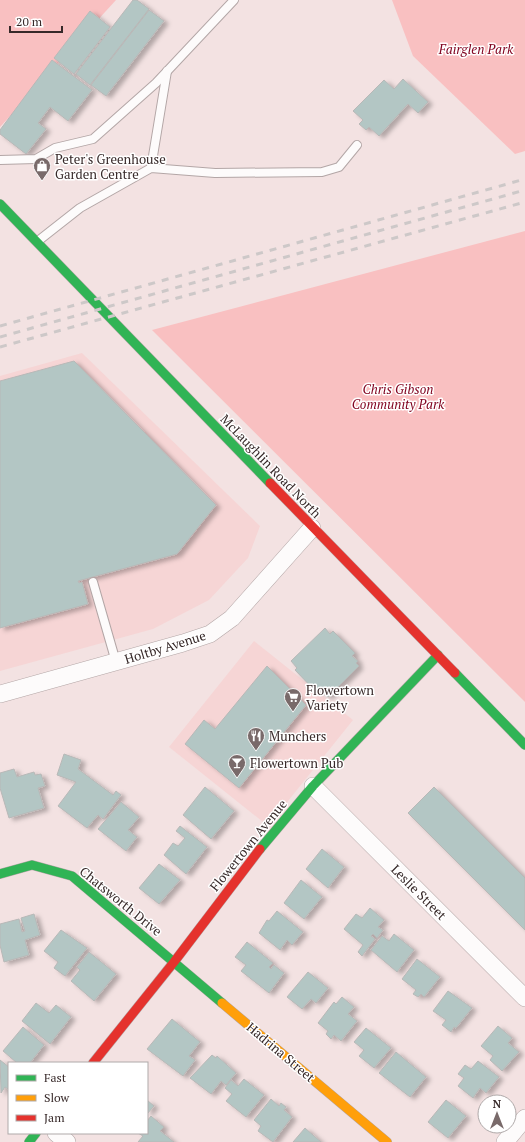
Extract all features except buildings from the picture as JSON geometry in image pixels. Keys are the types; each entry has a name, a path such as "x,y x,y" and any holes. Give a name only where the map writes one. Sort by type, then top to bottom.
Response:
{"street":[{"name":"McLaughlin Road North","path":"0,204 312,528 525,745"},
{"name":"Holtby Avenue","path":"0,694 183,643 210,634 232,618 312,528"},
{"name":"Flowertown Avenue","path":"94,1062 174,962 267,839 314,786 438,655"},
{"name":"Leslie Street","path":"314,786 525,998"},
{"name":"Chatsworth Drive","path":"0,874 32,865 72,876 174,962"},
{"name":"Hadrina Street","path":"174,962 387,1142"},
{"path":"505,1142 525,1118"},
{"path":"29,1142 35,1134"},
{"path":"57,1134 67,1142"}],"lane":[{"path":"0,160 36,159 55,148 93,139 167,71 234,0"},
{"path":"151,168 167,71"},
{"path":"36,243 80,208 151,168 215,173 322,172 339,167 357,145"},
{"path":"93,582 116,662"}],"shaded area":[{"path":"82,353 260,526 248,558 209,600 153,629 0,671 0,376"},
{"path":"254,641 353,720 268,826 169,747"}],"green space":[{"path":"0,0 116,0 0,127"},
{"name":"Fairglen Park","path":"392,0 525,0 525,151 515,154 413,56"},
{"name":"Chris Gibson Community Park","path":"525,231 525,702 152,330"}],"railway":[{"path":"0,326 525,179"},
{"path":"0,337 525,190"},
{"path":"0,347 525,202"}],"traffic: fast":[{"path":"0,204 270,483"},
{"path":"260,849 313,786 438,655"},
{"path":"455,673 525,745"},
{"path":"0,874 32,865 72,876 222,1003"},
{"path":"29,1142 35,1134"}],"traffic: slow":[{"path":"222,1003 387,1142"}],"traffic: jam":[{"path":"270,483 455,673"},
{"path":"94,1062 174,962 260,849"}],"place":[{"name":"Peter's Greenhouse Garden Centre","path":"42,181"},
{"name":"Flowertown Variety","path":"293,712"},
{"name":"Munchers","path":"256,751"},
{"name":"Flowertown Pub","path":"237,778"}]}
